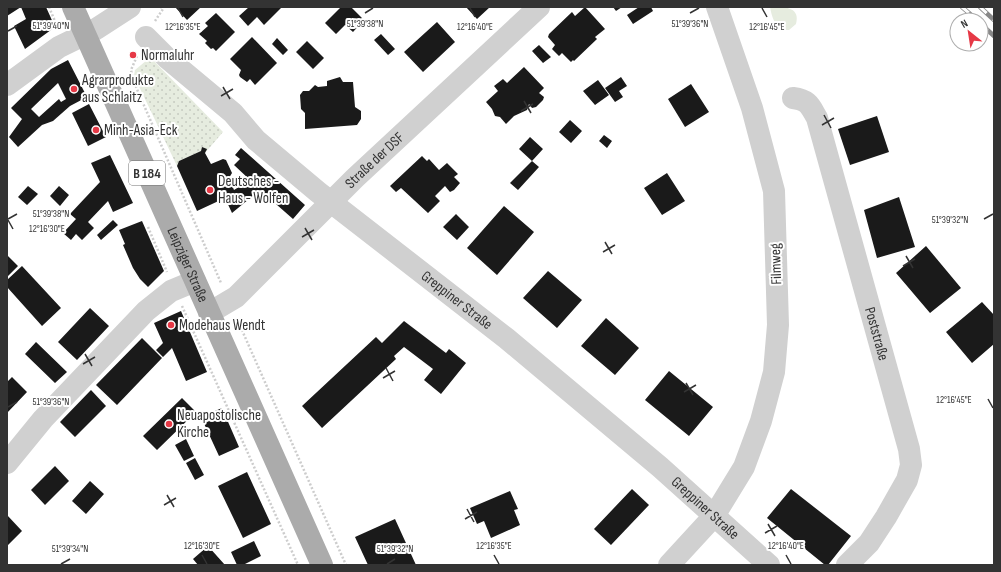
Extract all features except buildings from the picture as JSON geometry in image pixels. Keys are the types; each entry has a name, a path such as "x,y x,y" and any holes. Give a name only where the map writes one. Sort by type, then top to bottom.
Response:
{"main road":[{"name":"Leipziger Straße","path":"73,7 322,565"}],"street":[{"path":"7,84 40,59 65,43 85,34 130,7"},
{"name":"Straße der DSF","path":"210,313 236,297 331,202 540,7"},
{"name":"Filmweg","path":"670,565 714,516 728,496 744,467 761,421 774,372 778,325 774,191 752,108 717,7"},
{"name":"Greppiner Straße","path":"146,37 167,58 233,113 256,140 331,202 506,338 660,467 714,516 755,561"},
{"name":"Poststraße","path":"793,98 803,99 810,105 817,118 909,449 911,465 908,480 886,517 869,543 847,565"},
{"path":"7,463 43,419 146,310 171,291 195,281"}],"shaded area":[{"path":"770,7 790,9 796,14 796,24 789,30 781,28 775,23"},
{"path":"147,60 153,60 223,132 205,153 206,149 202,147 201,151 179,161 177,166 134,76 135,70"}],"railway":[{"path":"962,7 968,12"},
{"path":"980,7 994,20"},
{"path":"989,31 994,36"}],"place":[{"name":"Normaluhr","path":"133,55"},
{"name":"Agrarprodukte aus Schlaitz","path":"74,89"},
{"name":"Minh-Asia-Eck","path":"96,130"},
{"name":"Deutsches - Haus - Wolfen","path":"210,190"},
{"name":"Modehaus Wendt","path":"171,325"},
{"name":"Neuapostolische Kirche","path":"169,424"}]}
